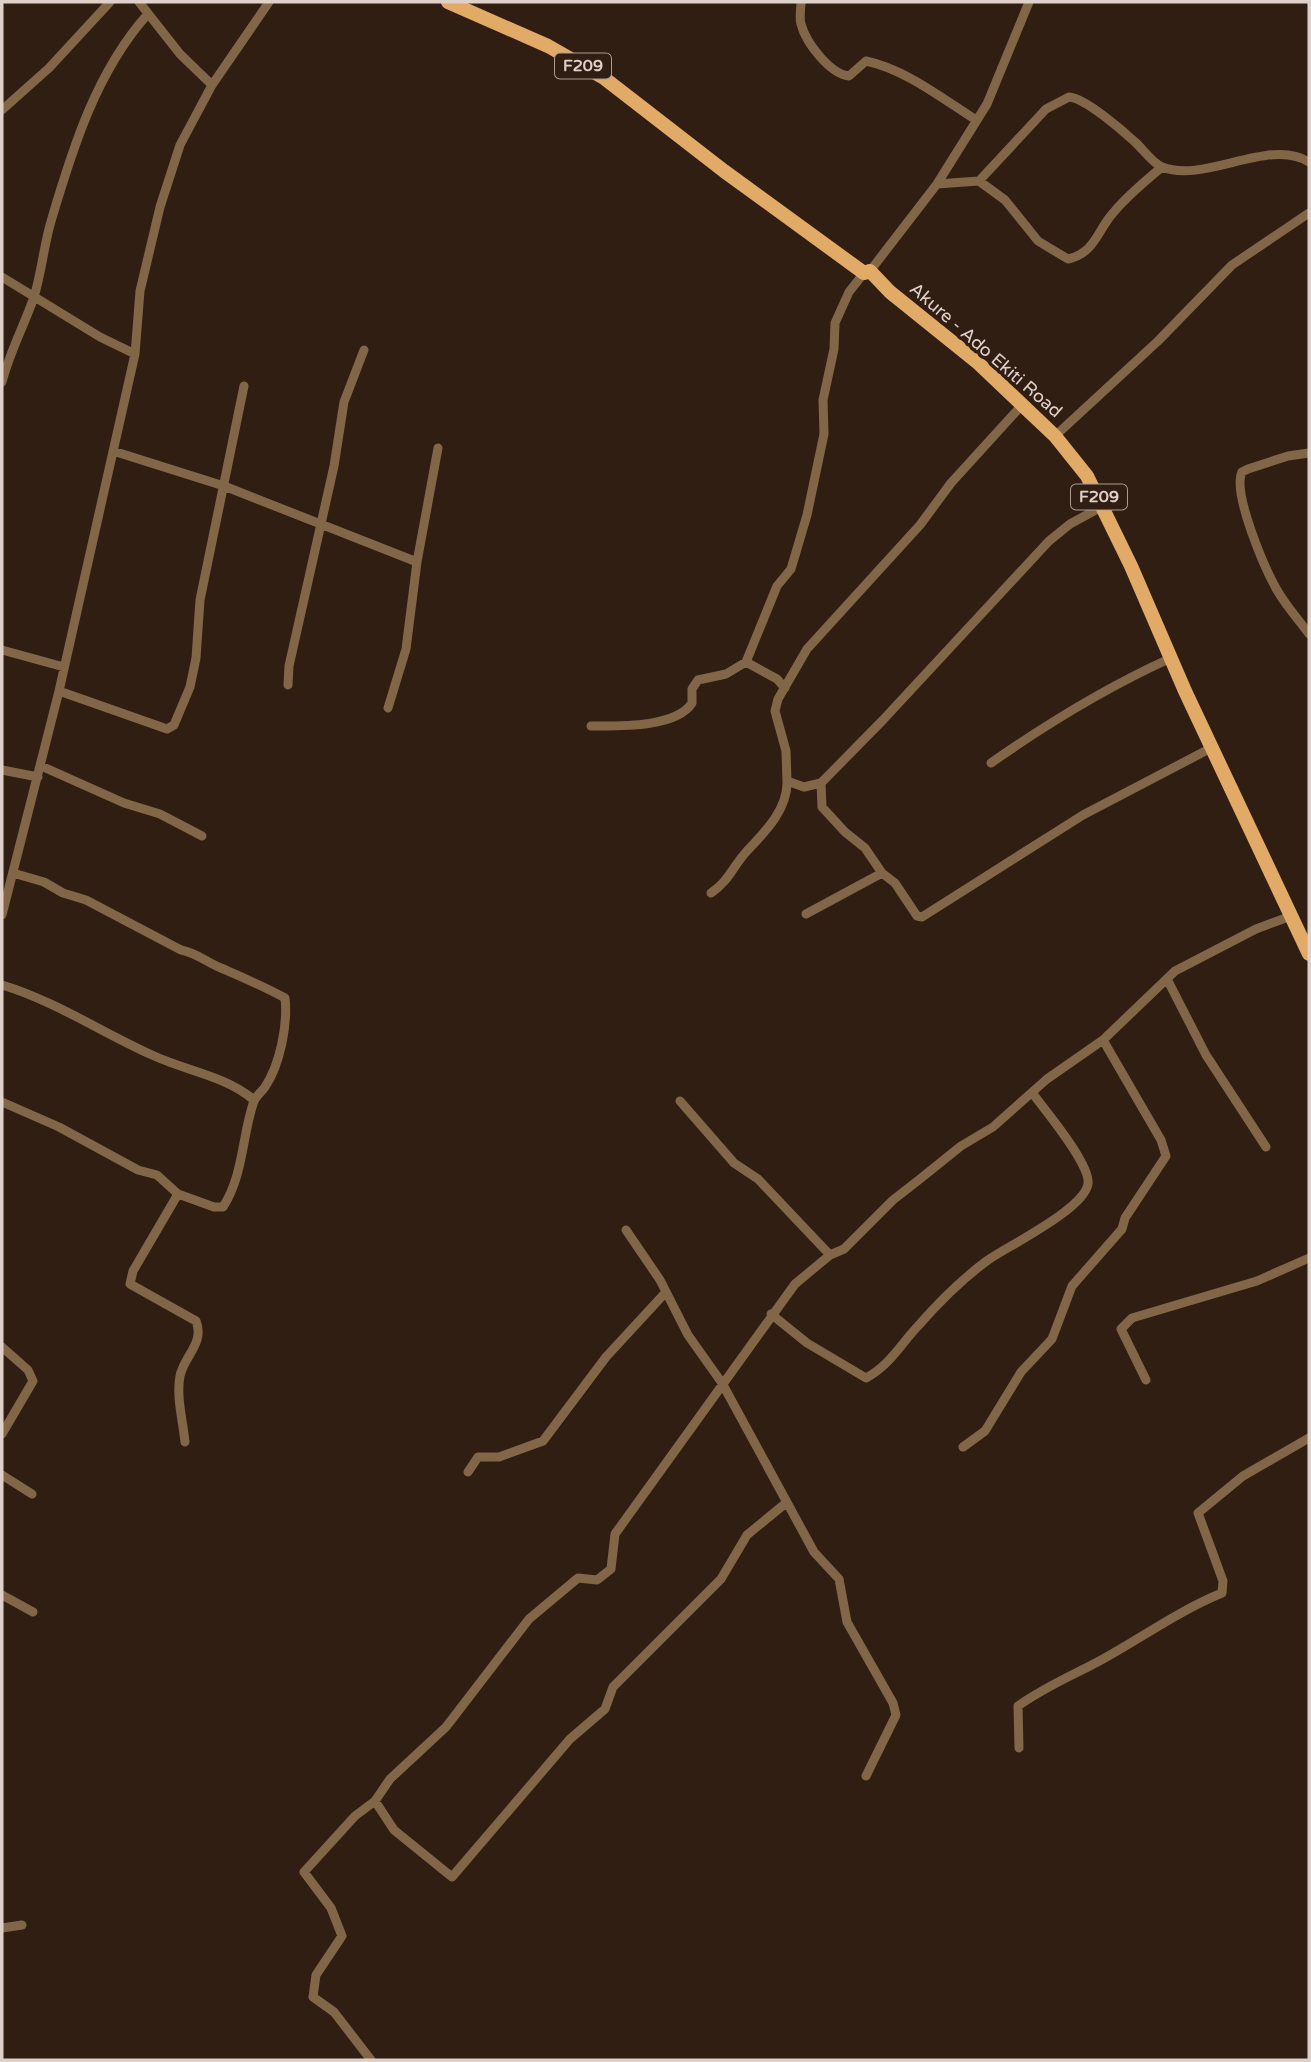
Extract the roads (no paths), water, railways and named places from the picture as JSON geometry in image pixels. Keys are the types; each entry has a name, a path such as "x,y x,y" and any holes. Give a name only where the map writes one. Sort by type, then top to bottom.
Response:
{"main road":[{"name":"Akure - Ado Ekiti Road","path":"448,2 548,46 604,78 706,153 724,171 867,272 949,338 1055,436 1087,476 1103,506 1309,954"}],"street":[{"path":"2,110 49,68 110,2"},
{"path":"139,2 180,54 212,85"},
{"path":"2,915 59,691 135,354 140,291 160,207 180,145 212,85 269,2"},
{"path":"801,2 801,24 814,47 840,75 849,76 866,61 879,64 939,96 976,120"},
{"path":"591,726 646,723 681,713 692,703 692,690 698,680 726,674 746,662 777,586 791,569 807,515 824,434 823,400 834,349 835,323 849,292 937,184 987,104 1029,2"},
{"path":"2,382 11,348 34,297 51,219 97,90 130,34 147,15"},
{"path":"979,181 1046,109 1069,97 1080,100 1116,127 1162,167 1184,169 1283,154 1309,162"},
{"path":"937,184 979,181 1005,200 1038,241 1068,259 1079,257 1094,244 1110,215 1162,167"},
{"path":"1055,436 1149,350 1242,257 1279,236 1309,213"},
{"path":"2,277 100,337 135,354"},
{"path":"288,685 289,666 334,466 344,402 365,350"},
{"path":"59,691 167,729 174,724 190,687 197,658 200,600 244,386"},
{"path":"785,801 786,751 775,711 807,649 825,626 920,525 951,483 1021,405"},
{"path":"388,708 406,649 417,562 438,448"},
{"path":"113,451 224,486 417,562"},
{"path":"1309,453 1288,456 1248,469 1242,472 1239,484 1251,532 1270,576 1309,634"},
{"path":"711,892 725,884 747,851 757,844 785,801 804,787 821,783 883,721 1043,547 1070,524 1103,506"},
{"path":"2,650 64,667"},
{"path":"991,764 1062,715 1123,680 1171,658"},
{"path":"746,662 777,679 785,688"},
{"path":"821,783 822,807 845,832 865,848 882,873 895,883 917,916 922,917 1083,815 1213,747"},
{"path":"41,766 124,803 160,814 202,836"},
{"path":"2,770 38,777"},
{"path":"787,781 804,787"},
{"path":"2,1102 59,1127 138,1170 157,1175 178,1194 214,1207 223,1207 240,1166 244,1137 254,1100 266,1086 286,1028 285,999 239,973 220,968 198,953 181,950 86,900 63,893 44,882 13,873"},
{"path":"806,914 882,873"},
{"path":"370,2060 334,2012 313,1997 316,1975 342,1936 331,1908 304,1872 355,1816 375,1801 390,1779 446,1727 529,1619 578,1578 597,1580 611,1569 615,1534 795,1284 830,1255 844,1249 893,1200 920,1178 1033,1094 1064,1066 1103,1040 1167,979 1194,959 1255,929 1291,916"},
{"path":"1167,979 1206,1055 1266,1147"},
{"path":"2,985 90,1021 153,1056 216,1078 254,1100"},
{"path":"963,1447 985,1431 1021,1372 1052,1339 1072,1286 1098,1252 1122,1229 1125,1218 1166,1156 1161,1140 1103,1040"},
{"path":"771,1314 807,1343 866,1378 884,1368 915,1328 956,1287 985,1262 1057,1217 1083,1195 1088,1186 1088,1176 1080,1162 1033,1094"},
{"path":"680,1101 734,1163 758,1180 830,1255"},
{"path":"178,1194 133,1271 131,1284 197,1321 200,1329 196,1345 181,1373 179,1388 185,1442"},
{"path":"626,1230 666,1292 688,1335 722,1383 814,1552 839,1579 847,1622 893,1703 895,1715 866,1776"},
{"path":"1146,1380 1121,1329 1132,1318 1257,1281 1309,1258"},
{"path":"468,1472 478,1457 499,1457 543,1441 606,1357 666,1292"},
{"path":"2,1347 27,1370 33,1381 2,1434"},
{"path":"1019,1748 1017,1706 1049,1684 1100,1661 1190,1606 1222,1593 1223,1581 1198,1513 1243,1476 1309,1438"},
{"path":"2,1475 32,1494"},
{"path":"375,1801 394,1830 452,1877 570,1739 605,1709 613,1687 721,1579 747,1535 786,1503"},
{"path":"2,1595 33,1612"},
{"path":"2,1928 22,1925"}]}
